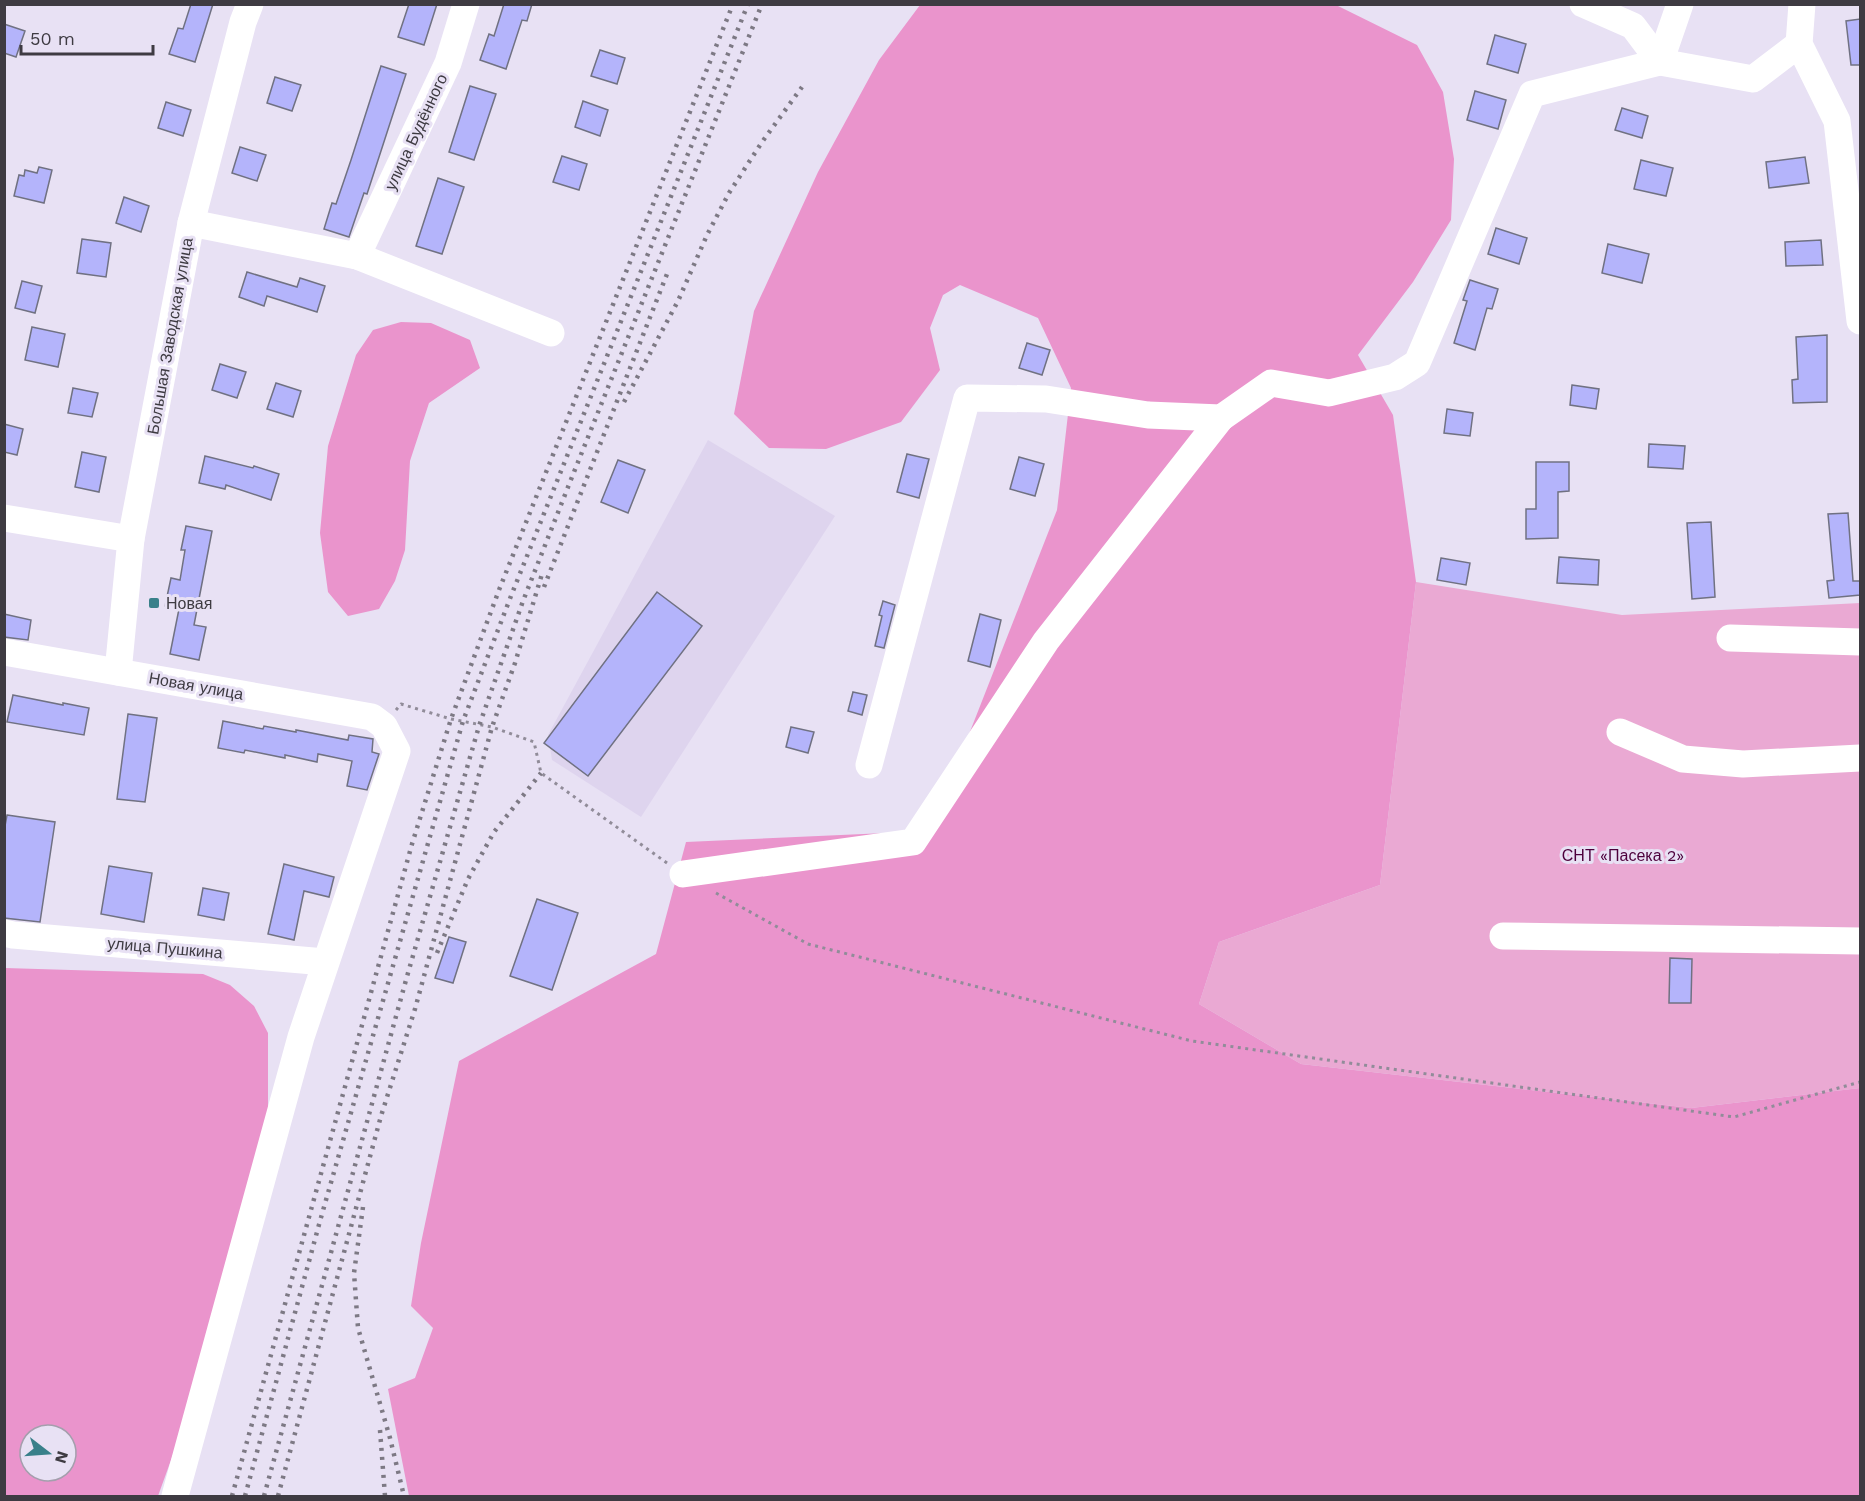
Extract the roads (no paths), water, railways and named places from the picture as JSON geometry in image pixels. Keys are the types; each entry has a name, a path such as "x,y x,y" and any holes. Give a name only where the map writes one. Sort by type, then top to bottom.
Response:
{"street":[{"name":"Большая Заводская улица","path":"118,672 131,539 191,223 243,22 250,4"},
{"name":"улица Будённого","path":"357,256 448,63 466,4"},
{"path":"1583,4 1633,26 1660,62"},
{"path":"1660,62 1680,4"},
{"path":"1802,4 1799,44 1838,121 1860,321"},
{"path":"683,874 913,842 1046,641 1221,418 1271,383 1329,393 1395,377 1417,363 1532,94 1660,62 1753,79 1799,44"},
{"path":"191,223 357,256 551,333"},
{"path":"868,765 967,398 1046,399 1148,414 1221,418"},
{"path":"4,518 131,539"},
{"path":"1730,638 1860,642"},
{"name":"Новая улица","path":"4,652 372,717 384,726 397,751 325,962"},
{"path":"1620,732 1683,759 1743,764 1860,758"},
{"name":"улица Пушкина","path":"4,933 325,962"},
{"path":"1503,936 1860,941"},
{"path":"176,1497 301,1037 325,962"}],"railway":[{"path":"232,1496 412,844 451,719 499,590 733,4"},
{"path":"245,1496 320,1221 463,721 748,4"},
{"path":"264,1496 406,980 479,726 523,601 762,4"},
{"path":"624,402 678,301 707,235 729,193 802,87"},
{"path":"544,587 667,274"},
{"path":"278,1496 381,1116 415,1009 492,727 515,663 542,574"},
{"path":"437,953 468,879 494,832 541,773"},
{"path":"363,1207 354,1273 358,1328 390,1438 404,1496"},
{"path":"380,1430 385,1496"}],"place":[{"name":"Новая","path":"154,603"}],"park label":[{"name":"СНТ «Пасека 2»","path":"1623,855"}]}
